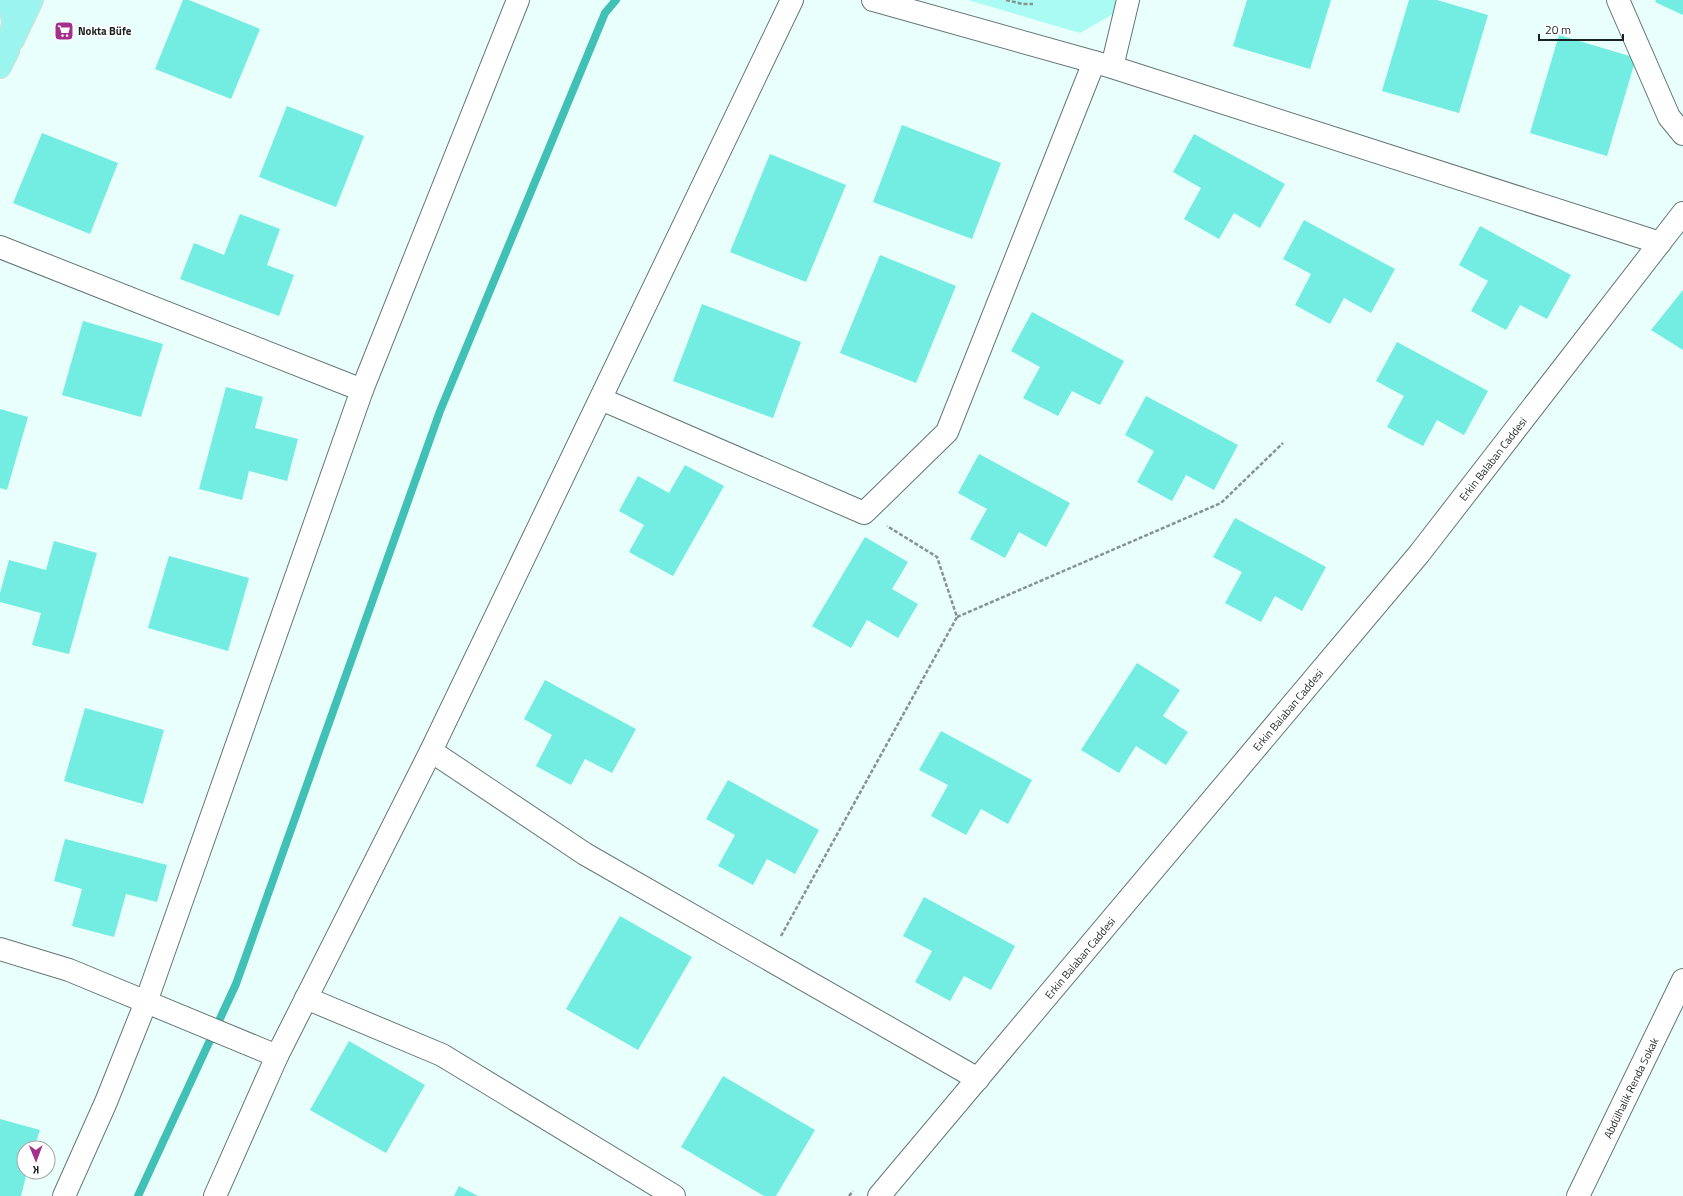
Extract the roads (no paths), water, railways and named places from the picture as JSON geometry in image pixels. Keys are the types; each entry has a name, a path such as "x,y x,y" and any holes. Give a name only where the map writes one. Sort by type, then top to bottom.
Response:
{"main road":[{"path":"4,59 13,22 8,0"},
{"path":"4,59 32,0"}],"street":[{"path":"64,1196 106,1102 146,1002 362,390 518,0"},
{"path":"215,1196 277,1056 431,751 792,0"},
{"path":"873,0 1103,65 1660,243"},
{"path":"601,399 864,512 947,432 1103,65 1128,0"},
{"path":"1618,0 1669,118 1683,134"},
{"name":"Erkin Balaban Caddesi","path":"879,1196 1419,554 1683,213"},
{"path":"0,247 362,390"},
{"path":"431,751 585,854 978,1079"},
{"path":"0,949 69,970 277,1056"},
{"name":"Abdülhalik Renda Sokak","path":"1578,1196 1683,980"},
{"path":"306,998 442,1055 674,1196"}],"waterway":[{"path":"138,1196 236,984 440,411 605,13 616,0"}],"place":[{"name":"Nokta Büfe","path":"64,31"}]}
